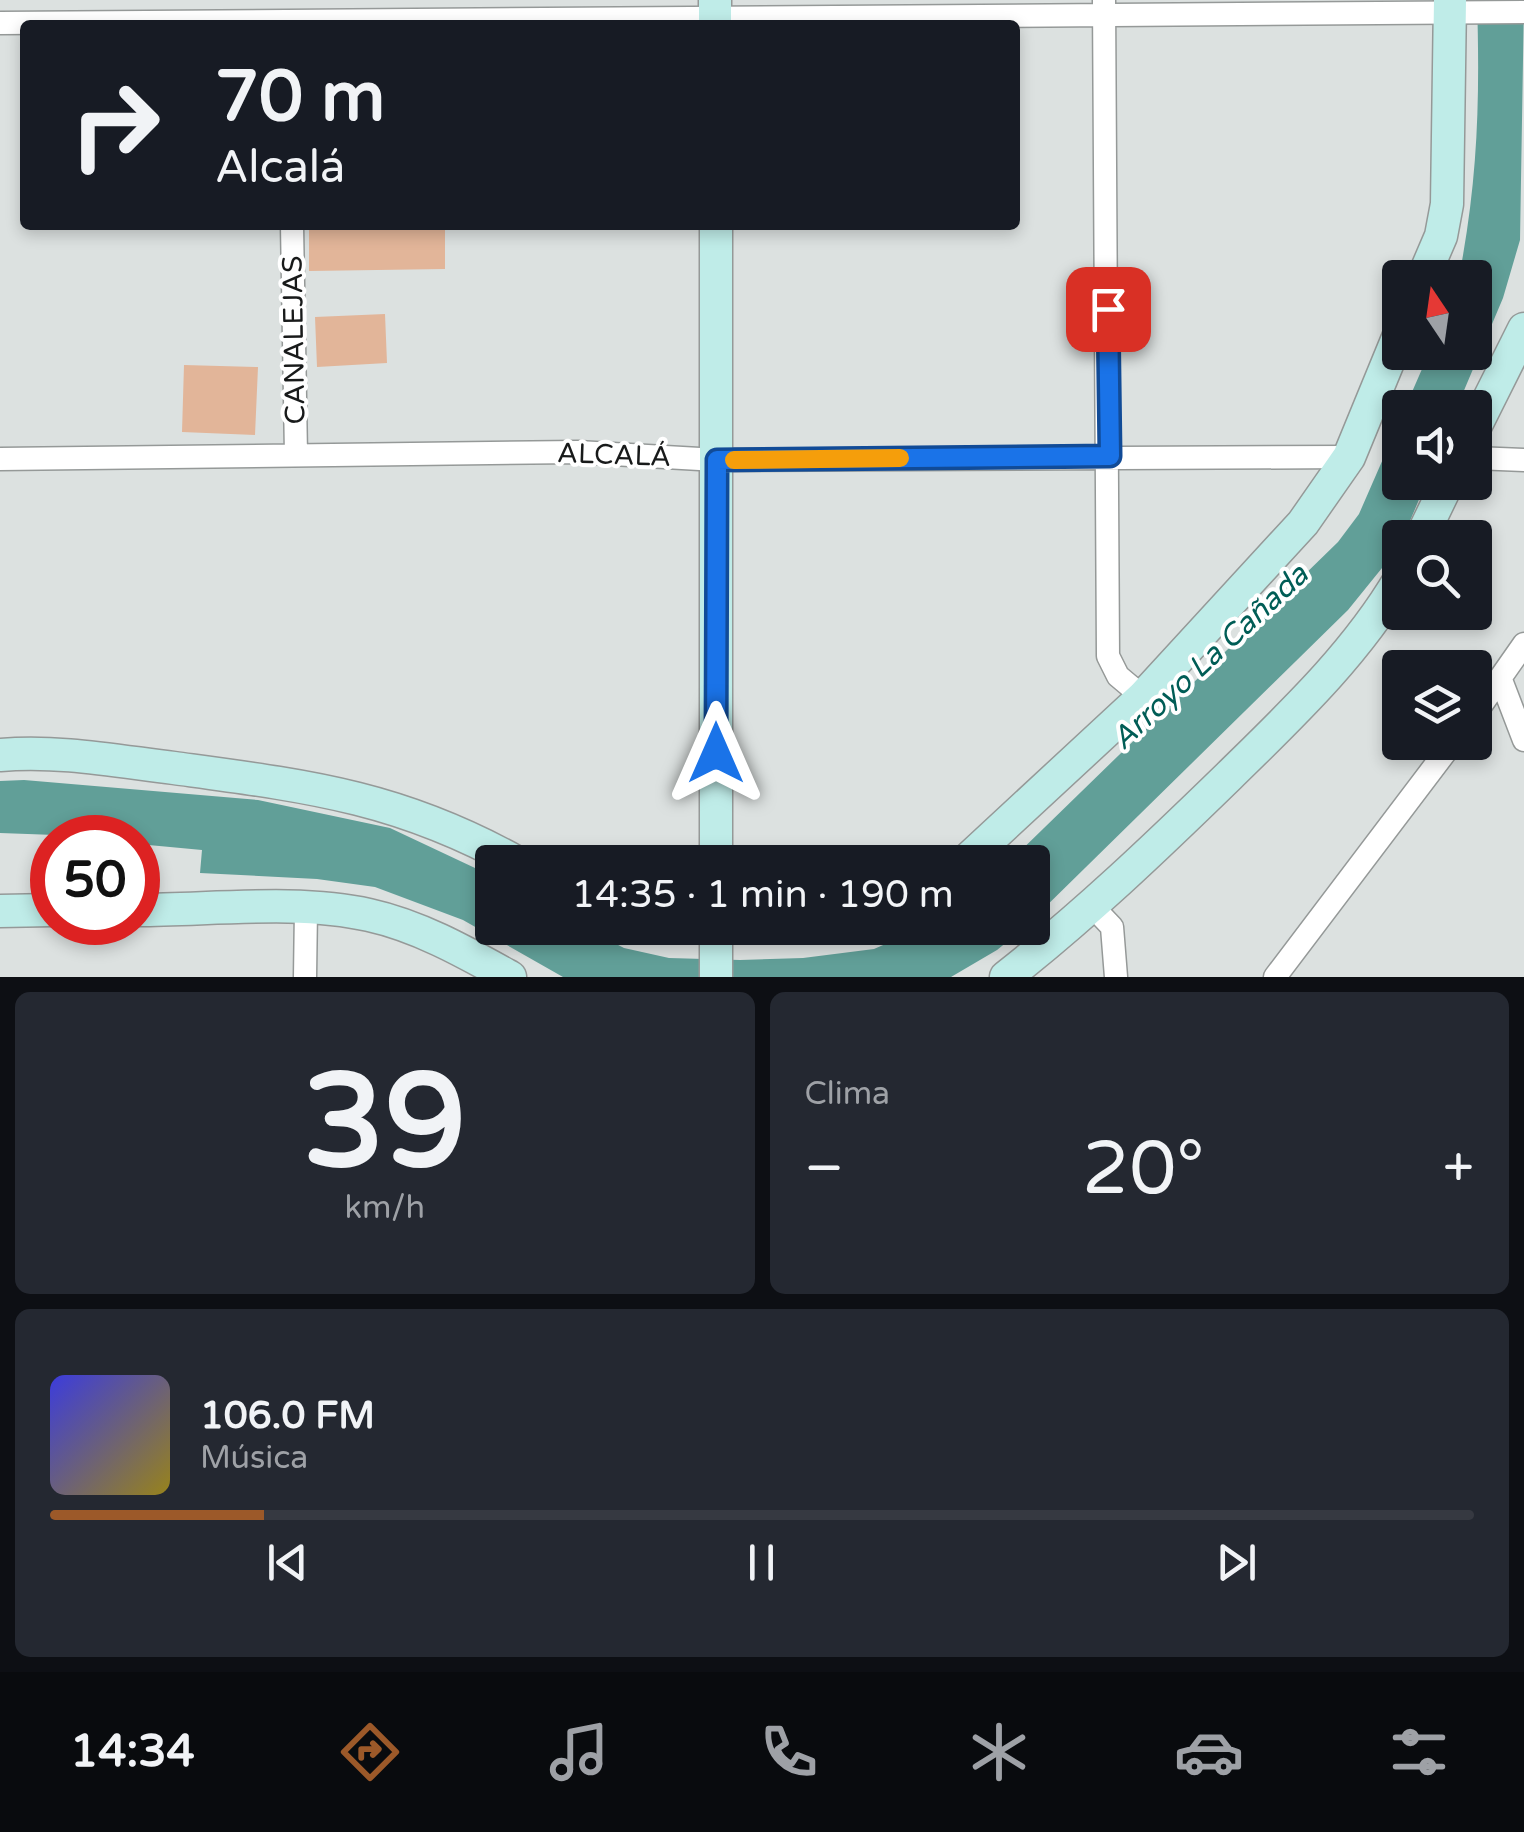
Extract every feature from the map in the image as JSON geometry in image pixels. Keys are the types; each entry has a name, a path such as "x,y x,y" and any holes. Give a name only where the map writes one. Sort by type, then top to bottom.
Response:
{"main road":[{"path":"1431,260 1441,236 1447,204 1457,8"},
{"path":"716,230 716,845"},
{"path":"1492,393 1524,329"},
{"path":"983,845 1143,697 1303,523 1349,456 1385,370"},
{"path":"1006,977 1094,908 1307,700 1382,606"},
{"path":"0,755 68,754 308,786 372,799 486,845"},
{"path":"160,910 306,909 366,914 407,926 510,977"},
{"path":"0,910 30,910"}],"street":[{"path":"1104,8 1110,456 1108,656 1118,676 1143,697"},
{"path":"108,20 1104,8 1457,8 1524,12"},
{"name":"CANALEJAS","path":"292,230 296,455"},
{"name":"ALCALÁ","path":"0,459 578,452 717,460 1349,456"},
{"path":"1492,459 1524,460"},
{"path":"1492,692 1524,644"},
{"path":"1501,680 1524,740"},
{"path":"1275,977 1439,760"},
{"path":"1094,908 1112,927 1116,977"},
{"path":"305,977 306,909"}],"water":[{"path":"1477,0 1524,0 1520,240 1492,324 1492,260 1462,260 1476,139"},
{"path":"1422,370 1473,370 1464,390 1413,390"},
{"path":"1382,461 1382,500 1419,500 1410,520 1382,520 1382,568 1348,610 1050,902 1050,845 1026,845 1338,542 1359,514"},
{"path":"0,781 258,800 390,828 475,868 475,927 375,887 317,879 200,873 202,850 160,846 160,815 30,815 30,834 0,833"},
{"path":"507,945 618,945 669,958 740,960 803,958 883,945 1003,945 951,977 563,977"}],"building":[{"path":"309,230 445,230 445,269 309,271"},
{"path":"385,314 387,363 317,367 315,317"},
{"path":"184,365 258,367 255,435 182,432"}],"slow traffic":[{"path":"734,460 900,458"}],"route":[{"path":"716,753 717,460 1110,456 1108,309"}],"water label":[{"name":"Arroyo La Cañada","path":"1210,657"}]}
